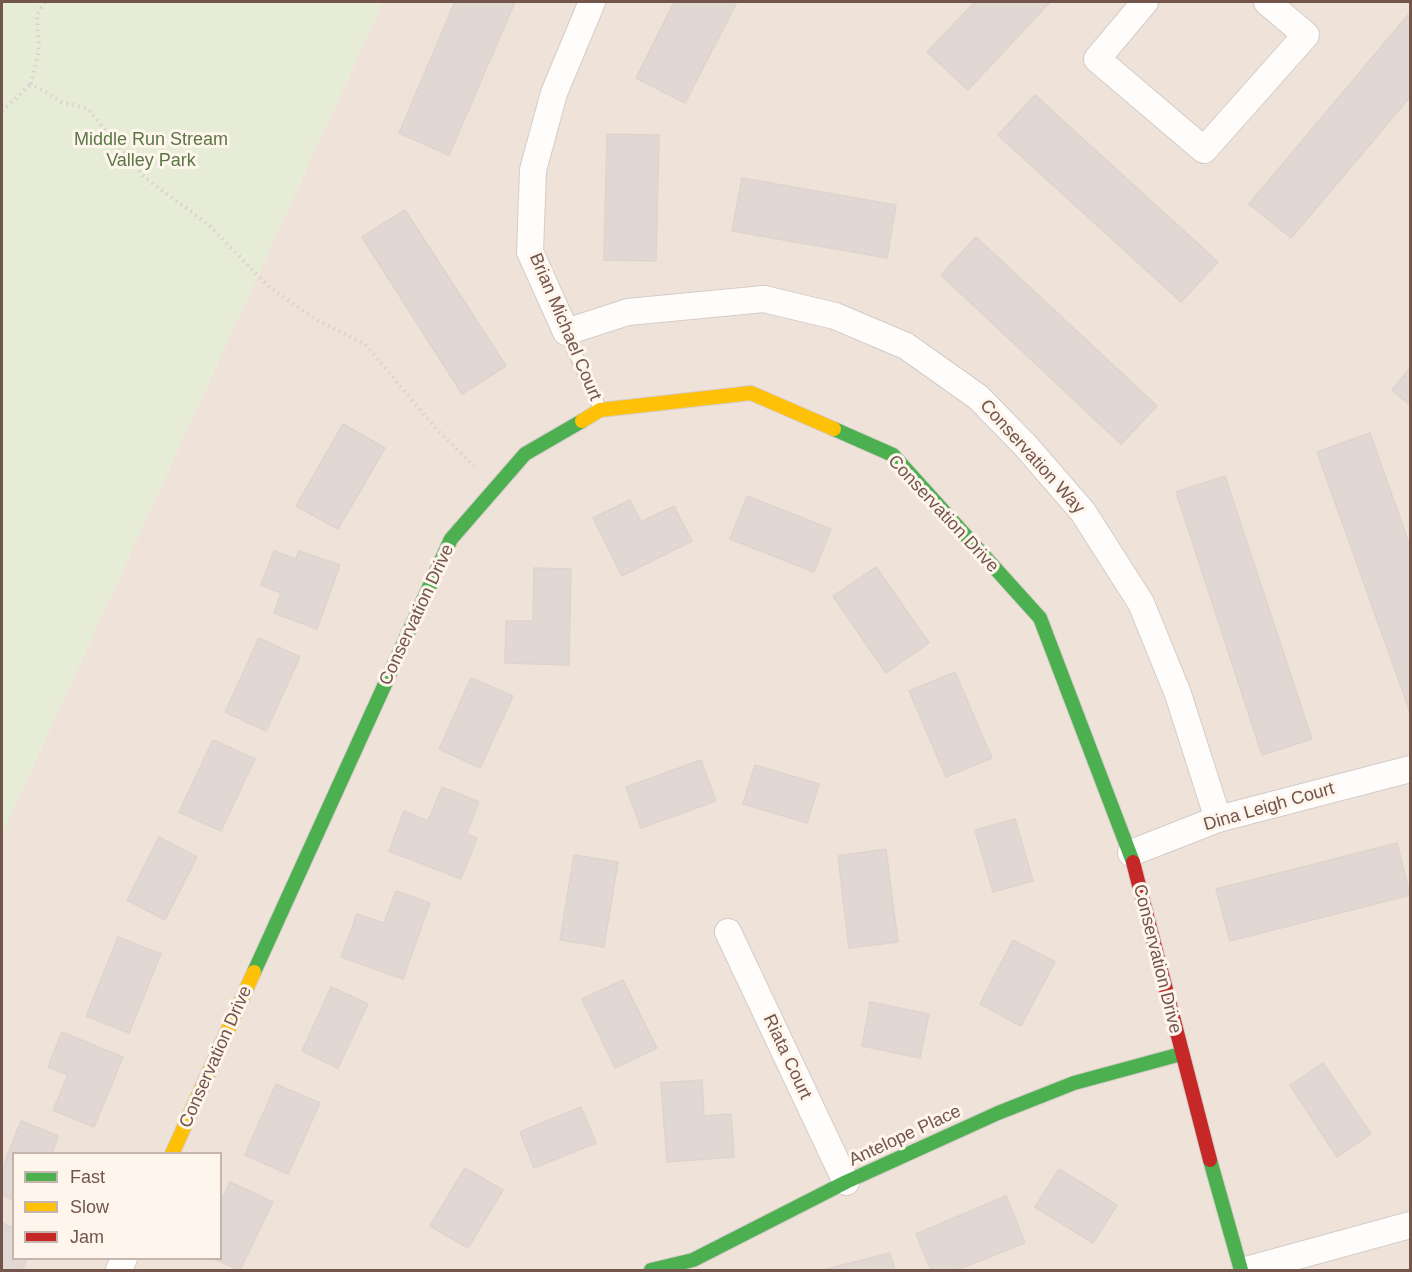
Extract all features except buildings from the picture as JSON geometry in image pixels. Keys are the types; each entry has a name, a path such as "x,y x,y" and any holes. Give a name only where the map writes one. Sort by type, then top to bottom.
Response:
{"street":[{"name":"Brian Michael Court","path":"566,332 530,252 533,170 554,93 592,2"},
{"path":"1145,2 1096,59 1204,150 1306,35 1266,2"},
{"name":"Conservation Way","path":"566,332 628,312 764,299 835,316 906,346 978,397 1025,444 1083,512 1141,603 1178,694 1218,819"},
{"name":"Conservation Drive","path":"173,1152 451,539 525,454 600,410 751,393 893,455 1040,618 1131,853 1181,1053 1244,1270"},
{"name":"Dina Leigh Court","path":"1131,853 1218,819 1410,769"},
{"name":"Riata Court","path":"728,932 846,1182"},
{"name":"Antelope Place","path":"651,1270 693,1260 846,1182 998,1113 1074,1083 1181,1053"},
{"path":"1244,1270 1410,1225"}],"lane":[{"name":"Brian Michael Court","path":"566,332 600,410"}],"path":[{"path":"2,111 31,84 39,50 37,14 45,2"},
{"path":"31,84 62,102 88,109 144,177 209,225 268,286 317,320 365,344 437,430 496,488"}],"shaded area":[{"path":"383,2 1410,2 1410,1270 2,1270 2,834"}],"green space":[{"name":"Middle Run Stream Valley Park","path":"2,2 383,2 2,834"}],"traffic: fast":[{"path":"254,972 451,539 525,454 582,421"},
{"path":"834,429 893,455 1040,618 1133,862"},
{"path":"651,1270 693,1260 846,1182 998,1113 1074,1083 1181,1054"},
{"path":"1210,1160 1241,1270"}],"traffic: slow":[{"path":"582,421 600,410 751,393 834,429"},
{"path":"173,1152 254,972"}],"traffic: jam":[{"path":"1133,862 1210,1160"}]}
